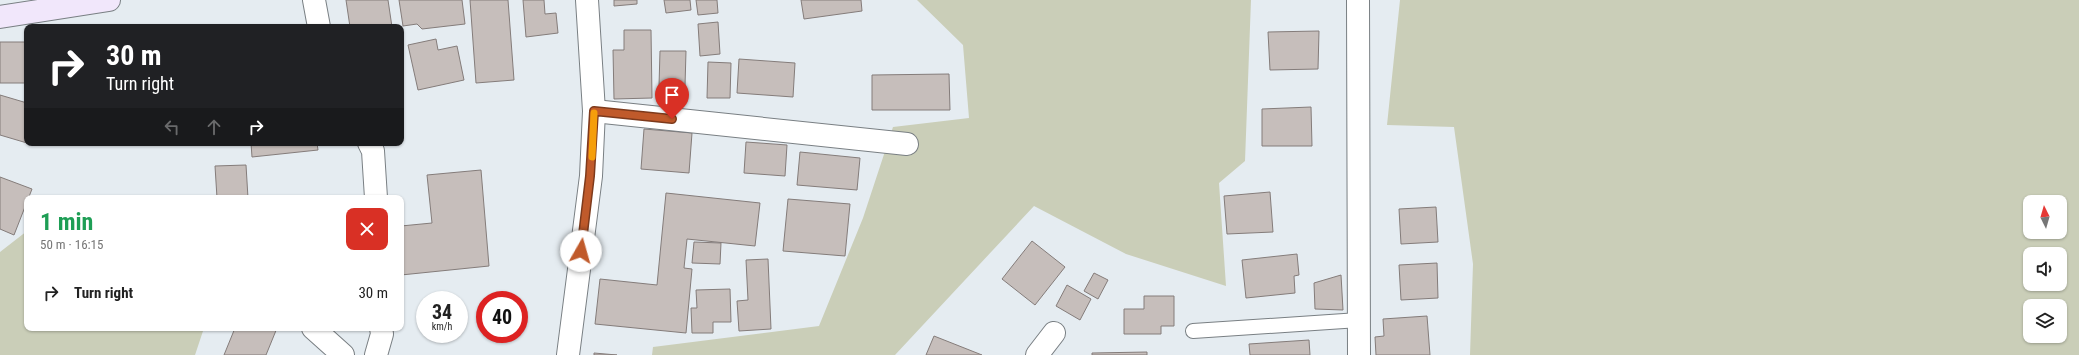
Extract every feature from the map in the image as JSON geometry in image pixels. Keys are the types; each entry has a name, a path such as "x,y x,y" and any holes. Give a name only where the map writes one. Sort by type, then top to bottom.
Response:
{"main road":[{"path":"0,17 109,0"}],"street":[{"path":"314,0 318,24"},
{"path":"568,355 590,176 594,111 586,0"},
{"path":"1358,0 1359,355"},
{"path":"594,111 907,144"},
{"path":"370,146 373,151 376,195"},
{"path":"316,331 343,355"},
{"path":"376,355 382,331"},
{"path":"1037,355 1054,333"}],"lane":[{"path":"1193,331 1359,320"}],"green space":[{"path":"917,0 1251,0 1245,161 1219,183 1226,286 1126,254 1034,206 895,355 652,355 653,347 819,326 863,218 893,127 969,118 963,45"},
{"path":"1400,0 2079,0 2079,355 1470,355 1473,264 1454,127 1387,125"},
{"path":"24,233 24,331 203,331 195,355 0,355 0,252"}],"building":[{"path":"346,0 388,0 392,24 350,24"},
{"path":"399,0 462,0 465,24 422,29 417,24 404,26"},
{"path":"470,0 508,0 514,80 476,83"},
{"path":"523,0 544,0 545,14 556,13 558,33 526,37"},
{"path":"614,0 637,0 637,4 614,6"},
{"path":"664,0 690,0 691,10 666,13"},
{"path":"696,0 717,0 718,13 698,15"},
{"path":"801,0 861,0 862,11 804,19"},
{"path":"718,22 720,54 700,56 698,24"},
{"path":"624,30 651,30 652,98 614,99 613,50 624,50"},
{"path":"1319,31 1318,69 1270,70 1268,32"},
{"path":"436,39 438,50 457,46 464,80 418,90 408,45"},
{"path":"0,42 24,42 24,83 0,83"},
{"path":"660,51 686,51 685,86 659,86"},
{"path":"739,59 795,63 793,97 737,93"},
{"path":"708,62 731,63 730,98 707,98"},
{"path":"949,74 950,110 872,110 872,75"},
{"path":"0,95 24,102 24,142 0,135"},
{"path":"1311,107 1312,146 1262,146 1262,109"},
{"path":"644,129 692,133 689,173 641,169"},
{"path":"746,142 787,145 785,176 744,173"},
{"path":"251,146 317,146 318,150 252,157"},
{"path":"800,152 860,158 857,190 797,185"},
{"path":"246,165 248,195 217,195 215,166"},
{"path":"481,170 489,266 404,275 404,226 432,223 427,175"},
{"path":"0,177 32,189 30,195 24,195 24,209 14,235 0,229"},
{"path":"1270,192 1273,232 1227,234 1224,196"},
{"path":"666,193 760,203 755,246 687,239 684,268 692,269 686,333 595,324 600,279 657,285"},
{"path":"788,199 850,204 845,256 783,251"},
{"path":"1436,207 1438,242 1401,244 1399,209"},
{"path":"1032,241 1065,267 1035,305 1002,279"},
{"path":"694,242 721,243 720,264 692,263"},
{"path":"1297,254 1299,275 1294,276 1295,293 1246,298 1242,260"},
{"path":"768,259 771,329 739,331 737,301 748,300 746,260"},
{"path":"1437,263 1438,298 1401,300 1399,265"},
{"path":"1094,273 1108,280 1098,299 1084,291"},
{"path":"1341,275 1343,310 1315,309 1314,283"},
{"path":"1067,285 1091,299 1080,320 1056,306"},
{"path":"730,289 731,322 713,322 713,333 692,333 691,308 697,308 696,290"},
{"path":"1144,296 1174,296 1174,326 1161,326 1161,334 1124,334 1124,309 1144,309"},
{"path":"1427,316 1430,355 1376,355 1375,337 1384,336 1383,319"},
{"path":"234,331 276,331 266,355 224,355"},
{"path":"934,336 982,355 926,355"},
{"path":"1309,340 1310,355 1250,355 1249,344"},
{"path":"1147,352 1147,355 1092,355 1092,353"},
{"path":"594,353 617,355 594,355"}],"slow traffic":[{"path":"592,157 594,113"}],"route":[{"path":"581,251 590,176 594,111 672,119"}]}
